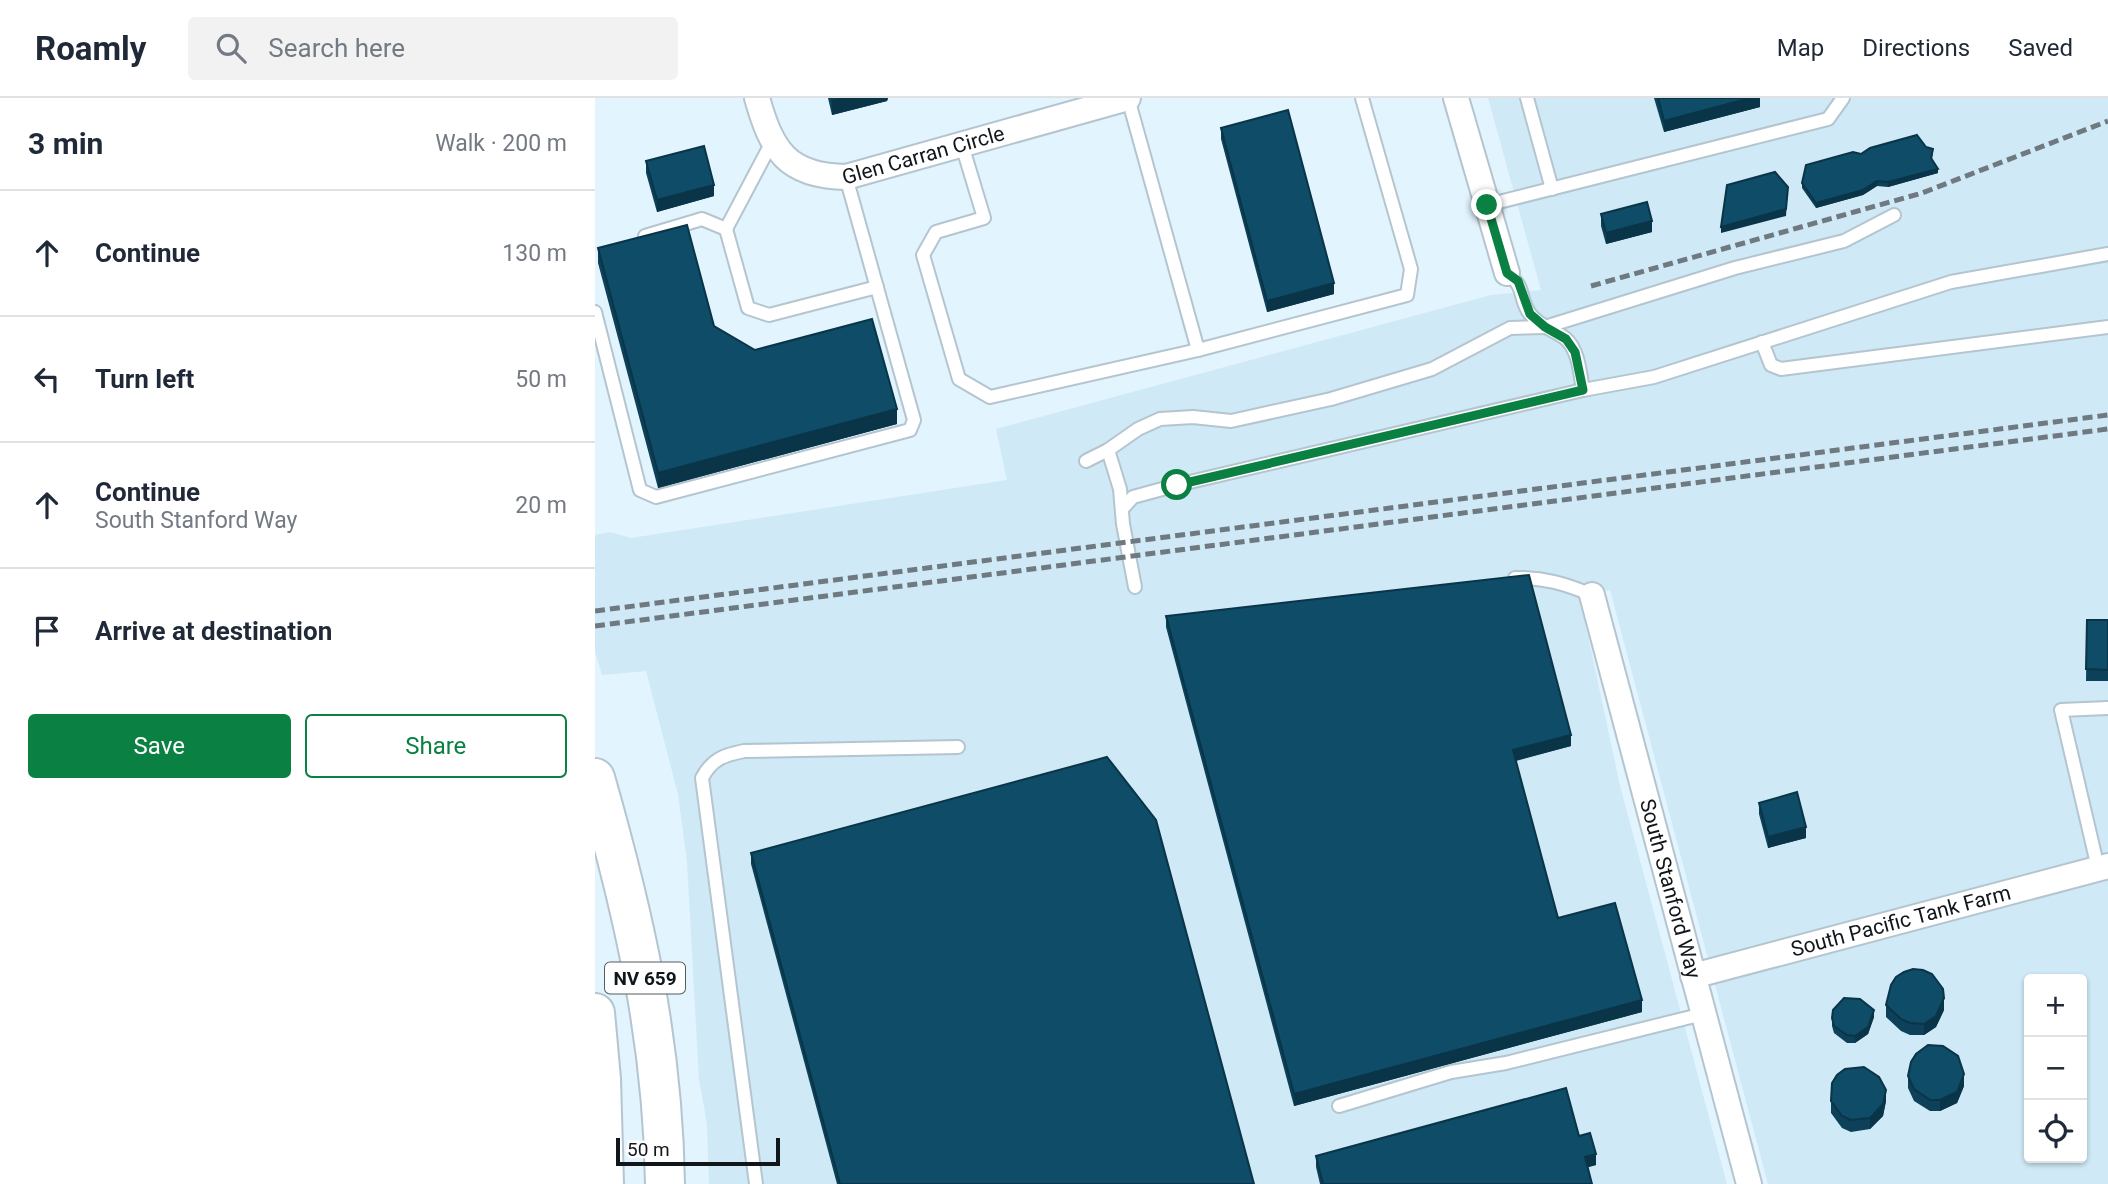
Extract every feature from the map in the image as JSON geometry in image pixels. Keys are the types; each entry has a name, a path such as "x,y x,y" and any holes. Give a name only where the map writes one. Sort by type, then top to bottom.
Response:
{"main road":[{"name":"NV 659","path":"595,778 626,889 645,972 659,1084 665,1184"},
{"name":"NV 659","path":"595,1013 601,1079 604,1184"}],"street":[{"name":"Glen Carran Circle","path":"757,98 772,142 786,158 801,169 824,177 846,177 1128,98"},
{"path":"1456,98 1507,273"},
{"name":"South Stanford Way","path":"1592,595 1748,1184"},
{"name":"South Pacific Tank Farm","path":"1693,976 2103,867"}],"lane":[{"path":"1128,98 1198,350"},
{"path":"962,145 984,218 936,232 923,255 959,379 990,397 1198,350 1407,295 1411,269 1362,98"},
{"path":"1527,98 1552,189"},
{"path":"1487,205 1828,119 1843,98"},
{"path":"772,142 726,229 748,308 769,315 877,287"},
{"path":"595,312 640,489 656,497 910,430 914,420 846,177"},
{"path":"1086,461 1108,450 1138,429 1160,419 1193,417 1231,421 1331,399 1432,369 1510,328 1545,327 1735,268 1844,241 1894,215"},
{"path":"635,239 702,219 726,229"},
{"path":"1122,509 1133,497 1177,485 1583,390 1654,377 1951,282 2108,254"},
{"path":"1507,273 1518,281 1530,314 1545,327 1566,339 1575,352 1583,390"},
{"path":"1762,342 1771,365 1781,369 2108,327"},
{"path":"1108,450 1121,489 1135,587"},
{"path":"1502,579 1536,577 1564,583 1592,595"},
{"path":"2103,867 2060,710 2108,708"},
{"path":"756,1184 702,778 708,766 723,755 744,751 958,747"},
{"path":"1339,1106 1451,1072 1506,1063 1703,1014"}],"shaded area":[{"path":"1488,98 2108,98 2108,1184 1768,1184 1610,590 1580,598 1620,786 1727,1184 709,1184 707,1124 699,1079 687,862 678,794 646,671 602,675 595,651 595,535 610,532 631,538 1007,480 996,429 1491,295 1541,290"}],"building":[{"path":"1658,98 1750,98 1664,121"},
{"path":"1288,110 1334,283 1267,301 1221,128"},
{"path":"1917,135 1926,147 1933,149 1931,158 1938,169 1888,182 1877,181 1863,190 1816,203 1802,183 1806,165 1853,152 1861,154 1870,148"},
{"path":"704,146 714,185 657,200 646,161"},
{"path":"1775,172 1788,187 1786,209 1721,227 1727,185"},
{"path":"1647,202 1652,221 1606,233 1601,214"},
{"path":"687,225 714,326 755,350 872,319 897,409 658,473 598,248"},
{"path":"1529,575 1571,735 1513,750 1558,918 1615,903 1642,1000 1294,1094 1166,616"},
{"path":"2087,620 2108,620 2108,670 2086,669"},
{"path":"1107,757 1156,820 1254,1184 840,1184 751,853"},
{"path":"1797,792 1806,827 1768,837 1759,803"},
{"path":"1913,969 1932,974 1943,989 1944,998 1936,1016 1924,1024 1901,1019 1886,1005 1896,977"},
{"path":"1844,998 1860,999 1874,1010 1868,1027 1855,1036 1847,1035 1834,1026 1833,1010"},
{"path":"1928,1045 1943,1046 1958,1056 1964,1074 1957,1092 1940,1100 1930,1100 1914,1089 1908,1076 1916,1054"},
{"path":"1864,1067 1879,1077 1886,1090 1883,1104 1870,1118 1851,1120 1842,1116 1831,1101 1832,1083 1845,1069"},
{"path":"1566,1088 1579,1136 1590,1133 1596,1154 1585,1157 1592,1184 1323,1184 1316,1156"}],"railway":[{"path":"1591,286 1922,193 2108,121"},
{"path":"595,611 2108,415"},
{"path":"595,626 2108,429"}],"route":[{"path":"1177,485 1583,390 1575,352 1566,339 1545,327 1530,314 1518,281 1507,273 1487,205"}]}
